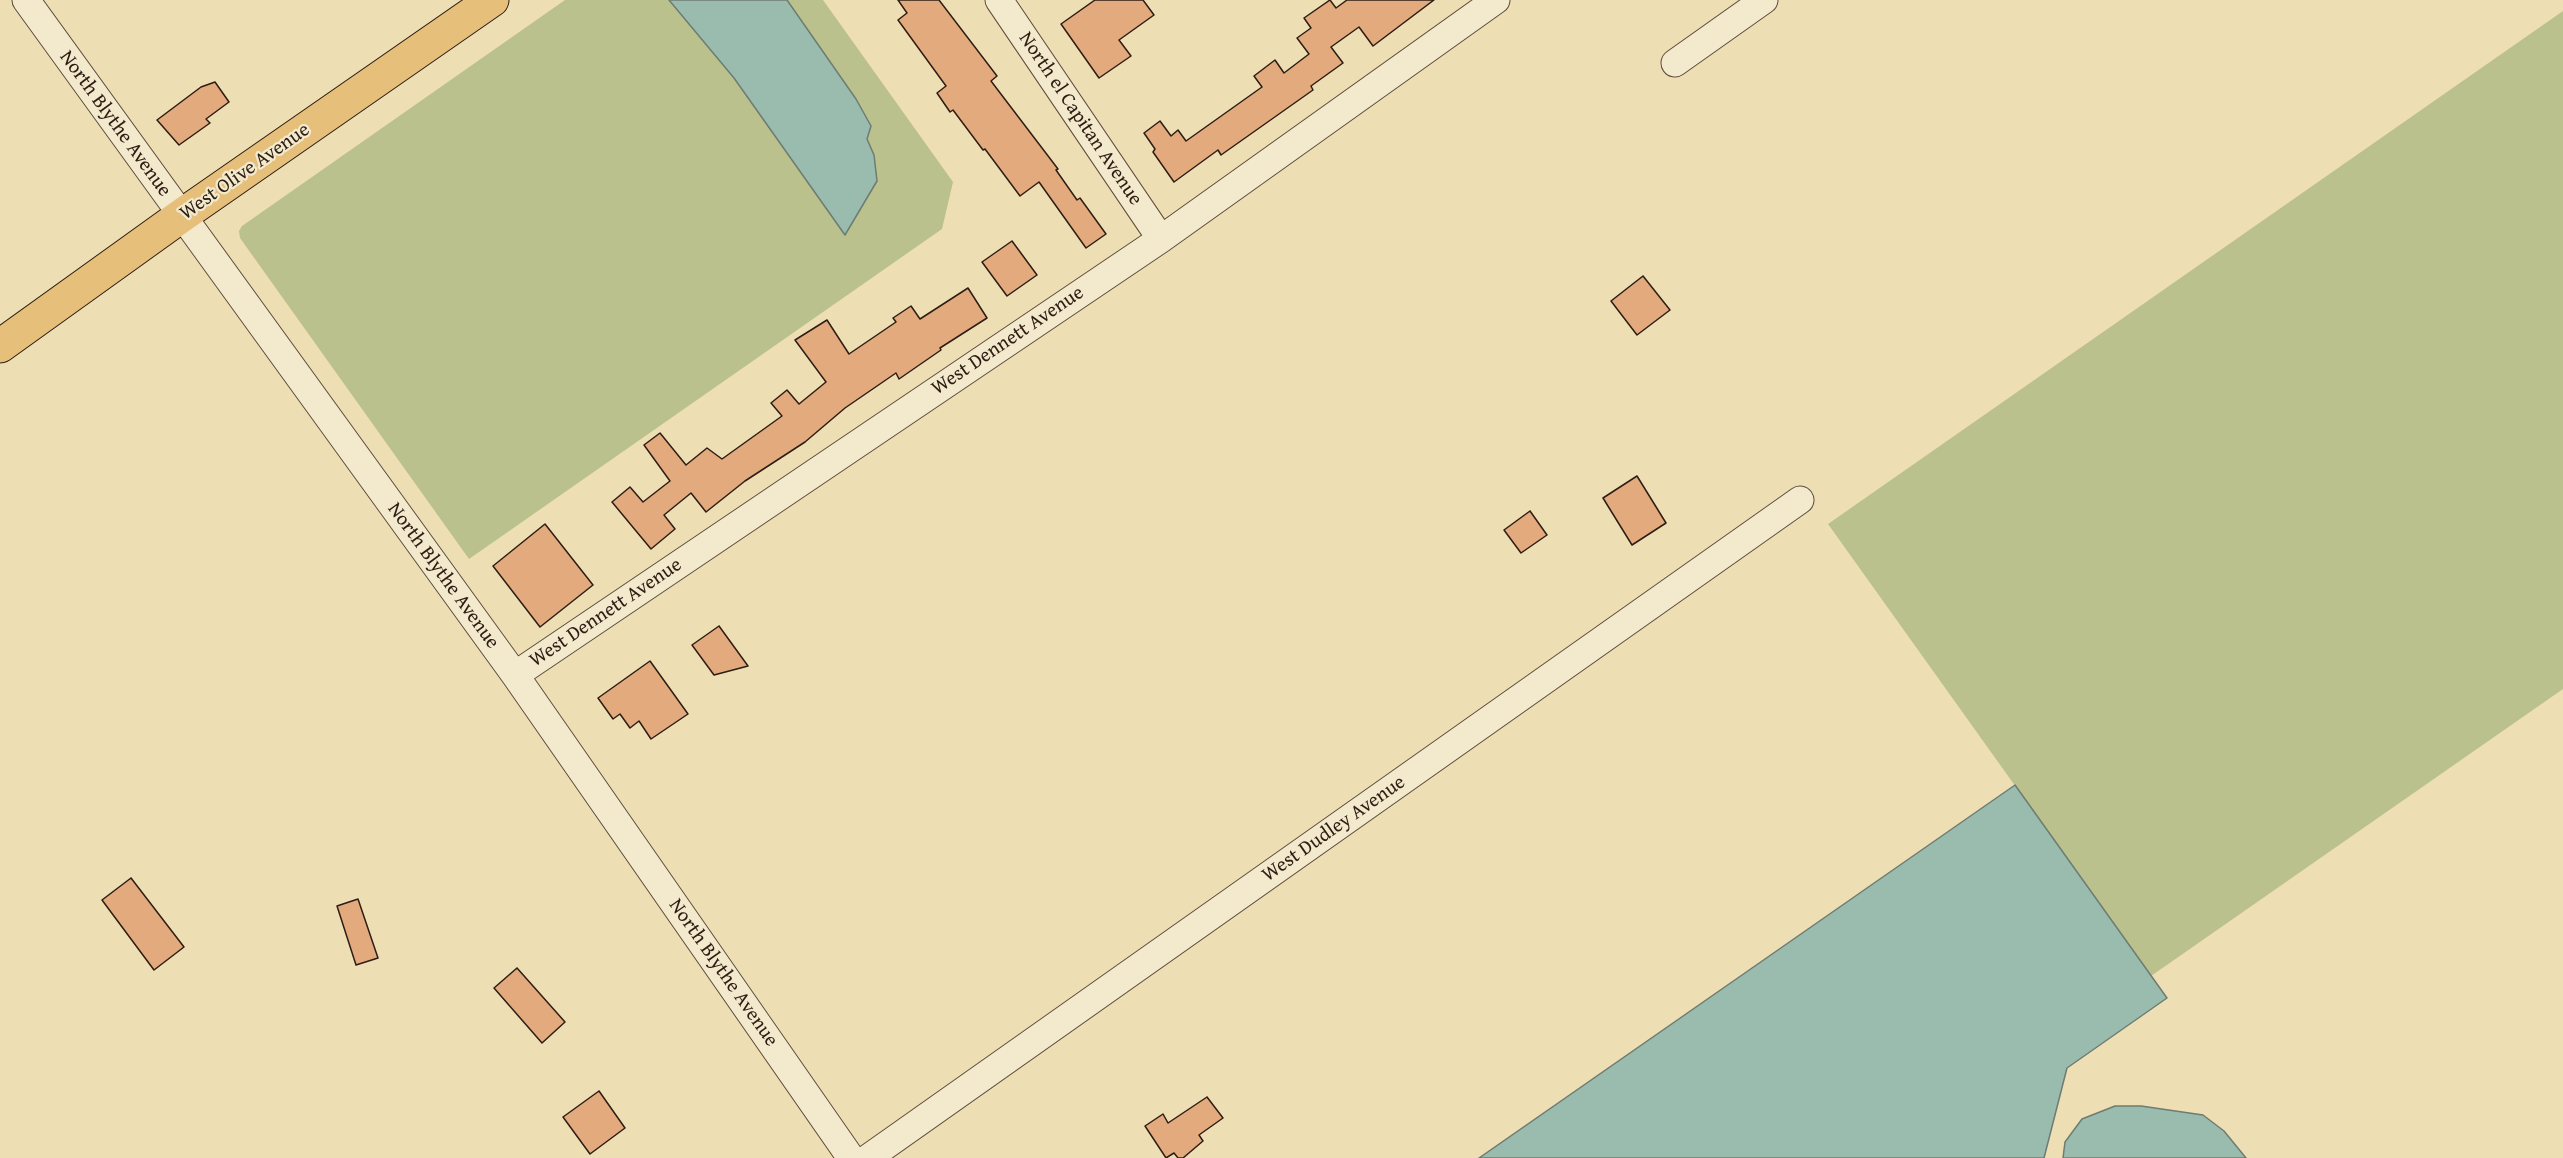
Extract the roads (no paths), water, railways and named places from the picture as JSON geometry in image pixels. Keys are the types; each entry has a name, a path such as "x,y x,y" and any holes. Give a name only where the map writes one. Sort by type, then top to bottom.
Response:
{"main road":[{"name":"West Olive Avenue","path":"0,346 181,216 492,0"}],"street":[{"name":"North Blythe Avenue","path":"26,0 515,675 851,1158"},
{"name":"North el Capitan Avenue","path":"999,0 1161,238"},
{"name":"West Dennett Avenue","path":"515,675 1161,238 1496,0"},
{"path":"1675,63 1764,0"},
{"name":"West Dudley Avenue","path":"868,1158 1800,500"}]}
